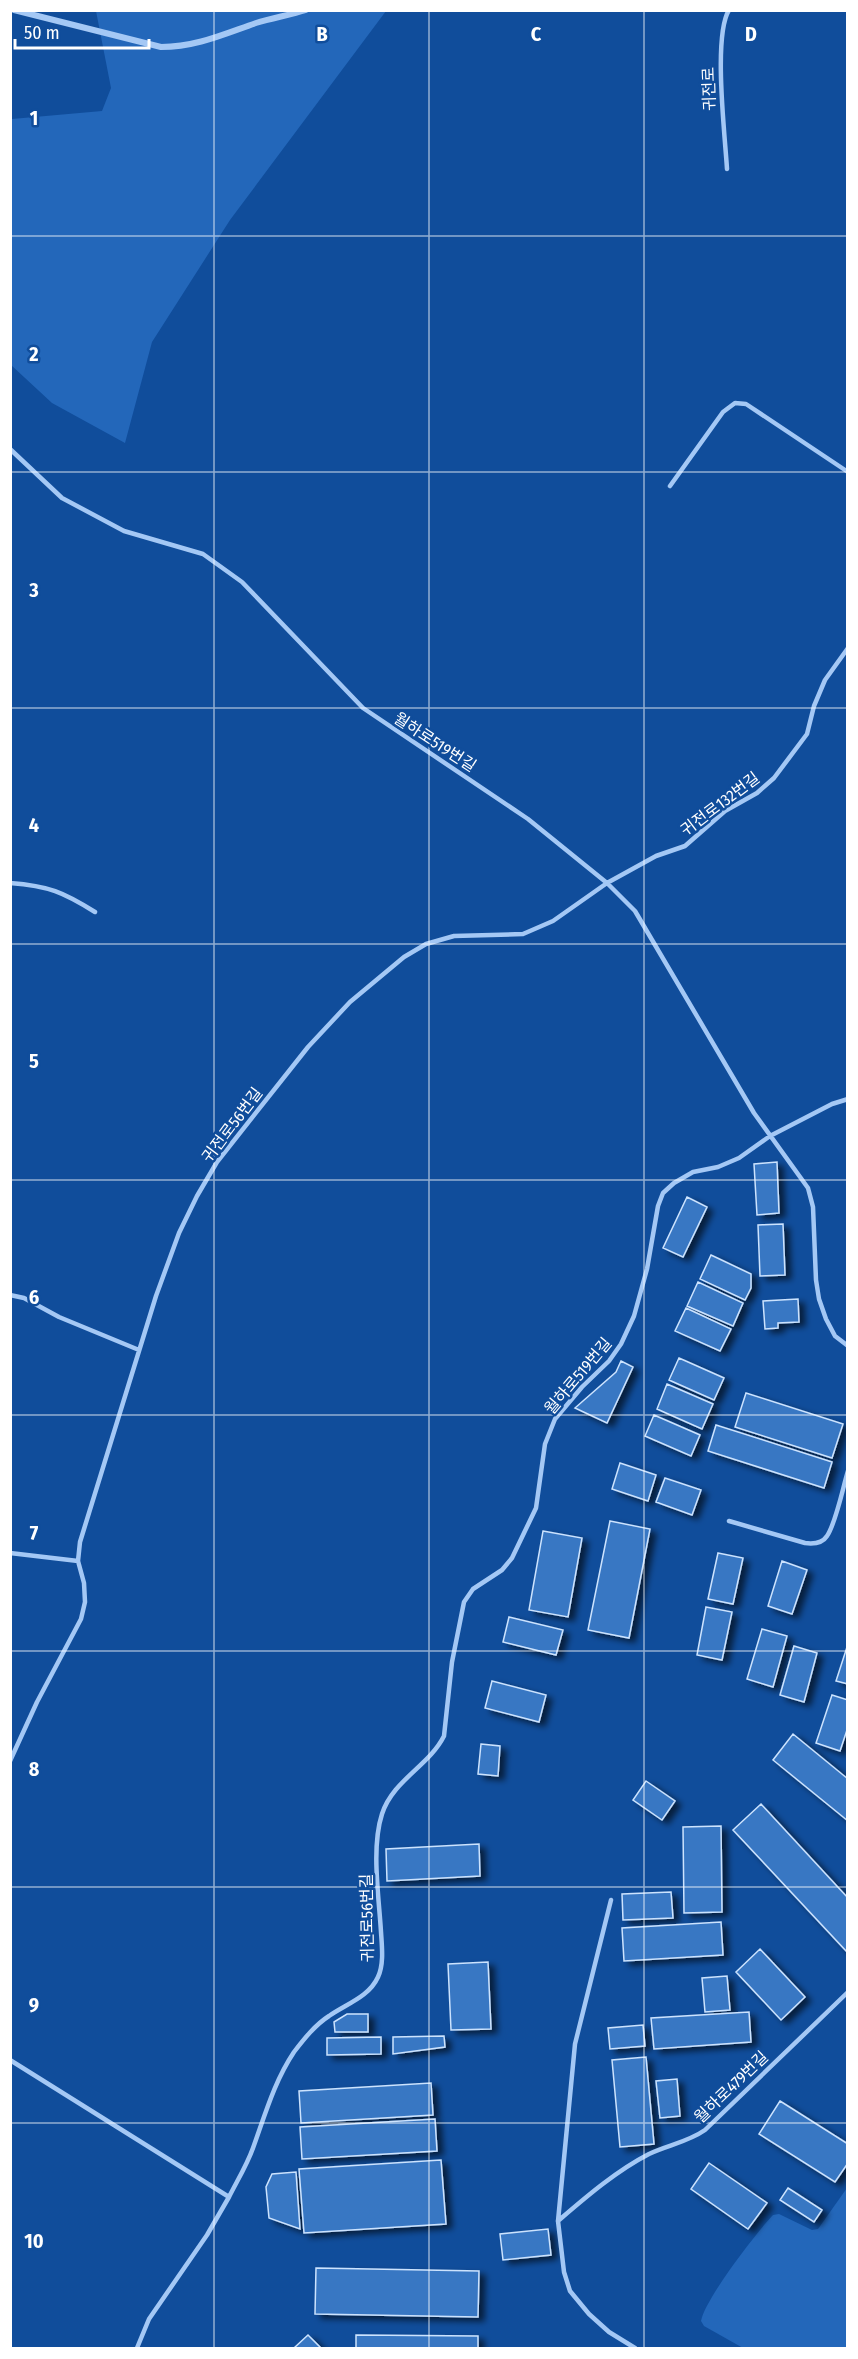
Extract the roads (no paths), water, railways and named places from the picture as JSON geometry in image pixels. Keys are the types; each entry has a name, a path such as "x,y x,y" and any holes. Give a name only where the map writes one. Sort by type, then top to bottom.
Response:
{"street":[{"path":"14,10 161,47 183,47 202,43 258,22 306,10"}],"lane":[{"name":"귀전로","path":"727,169 721,45 724,18 729,10"},
{"path":"670,486 723,412 735,403 746,404 848,472"},
{"name":"월하로519번길","path":"10,449 62,498 101,520 144,537 203,554 222,566 242,582 363,708 528,819 607,883 635,911 651,935 712,1044 770,1136 808,1188 813,1207 819,1299 835,1336 848,1346"},
{"name":"귀전로132번길","path":"607,883 656,856 685,846 725,811 757,793 774,778 807,734 814,706 825,680 848,648"},
{"path":"10,883 41,885 67,894 96,912"},
{"name":"귀전로56번길","path":"10,1761 37,1702 81,1619 85,1602 84,1583 78,1561 80,1542 139,1350 179,1233 218,1162 300,1057 350,1002 404,957 426,944 454,936 523,934 553,921 607,883"},
{"name":"월하로519번길","path":"464,1602 473,1589 502,1570 512,1558 536,1508 545,1444 555,1419 571,1399 609,1361 621,1344 634,1316 647,1269 658,1206 663,1193 674,1183 693,1172 718,1167 739,1158 770,1136 832,1104 848,1099"},
{"path":"10,1295 24,1298 59,1317 139,1350"},
{"path":"729,1521 805,1543 814,1544 822,1541 828,1536 848,1471"},
{"path":"10,1553 78,1561"},
{"name":"귀전로56번길","path":"137,2349 149,2319 207,2235 229,2198 252,2151 275,2084 294,2052 310,2032 328,2016 372,1988 380,1975 382,1957 378,1850 382,1814 388,1799 439,1745 444,1736 452,1662 464,1602"},
{"path":"611,1900 575,2044 558,2221 564,2272 570,2290 589,2314 609,2332 634,2349"},
{"name":"월하로479번길","path":"558,2221 606,2183 649,2154 695,2137 705,2130 848,1992"},
{"path":"10,2060 229,2198"}]}
